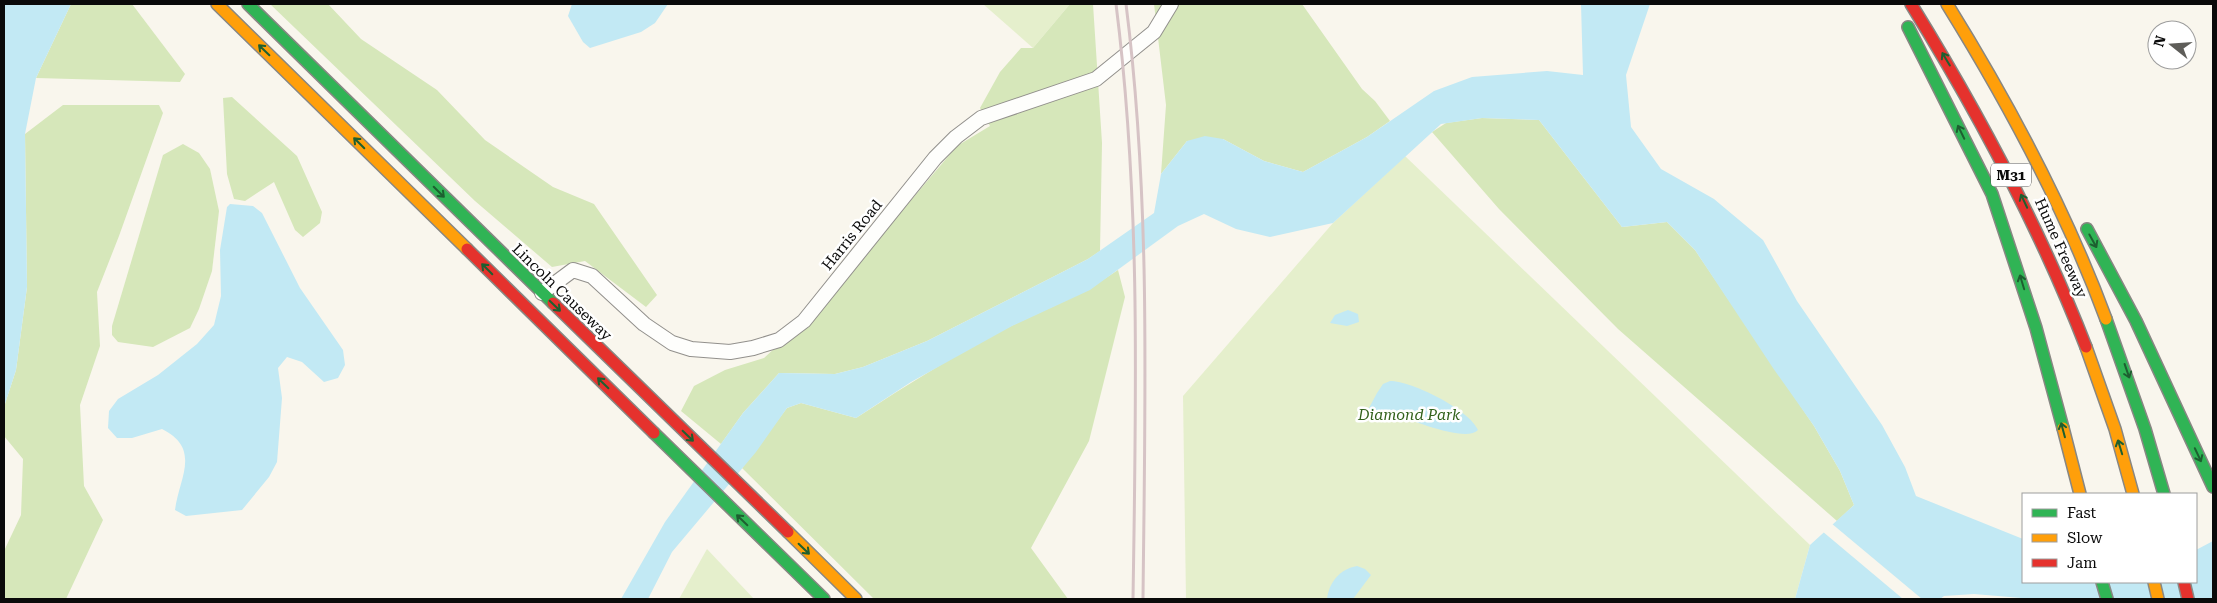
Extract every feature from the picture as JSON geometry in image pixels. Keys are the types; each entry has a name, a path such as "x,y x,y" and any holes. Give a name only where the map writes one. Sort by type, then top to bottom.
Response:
{"main road":[{"path":"217,4 824,599"},
{"name":"Lincoln Causeway","path":"248,4 856,599"},
{"name":"Hume Freeway","path":"1911,4 1973,103 2009,170 2044,244 2078,326 2105,400 2132,493"},
{"name":"Hume Freeway","path":"1947,4 2003,95 2040,164 2076,242 2110,324 2133,389 2164,493"},
{"path":"1900,12 1992,194 2036,328 2080,493"},
{"path":"2003,95 2057,175"},
{"path":"2079,216 2136,321 2213,487"},
{"path":"527,309 542,293"},
{"path":"2102,583 2107,599"},
{"path":"2154,583 2158,599"},
{"path":"2184,583 2188,599"}],"street":[{"name":"Harris Road","path":"542,293 573,270 592,276 644,324 672,343 691,349 730,352 779,340 804,321 935,158 956,137 981,118 1096,79 1154,32 1171,4"}],"green space":[{"path":"71,4 132,4 185,74 180,82 36,78"},
{"path":"270,4 328,4 361,39 437,90 485,140 553,187 594,204 657,295 646,307 585,261 552,267 475,201"},
{"path":"983,4 1070,4 1033,48"},
{"path":"1070,4 1093,4 1102,143 1100,251 1088,259 927,341 863,367 835,374 779,373 743,413 721,444 681,411 694,386 725,370 764,358 821,306 957,146 990,126 980,108 1000,72 1021,48 1033,48"},
{"path":"1154,4 1302,4 1362,89 1375,101 1390,121 1367,137 1303,172 1264,161 1223,139 1187,141 1161,174 1166,105"},
{"path":"232,97 297,156 322,212 320,223 303,237 295,230 274,182 245,201 234,199 227,174 223,98"},
{"path":"63,105 159,105 163,113 97,292 100,346 80,405 84,486 103,520 66,599 4,599 4,551 21,515 23,459 4,436 4,407 16,370 27,287 25,134"},
{"path":"1482,118 1539,120 1622,227 1667,222 1695,250 1814,426 1840,471 1854,505 1837,521 1618,329 1499,209 1432,132 1446,123"},
{"path":"183,144 199,153 210,169 219,211 212,271 199,309 190,328 153,347 118,342 112,335 112,326 163,155"},
{"name":"Diamond Park","path":"1405,156 1810,545 1795,599 1186,599 1183,396 1333,223"},
{"path":"1118,270 1125,297 1089,441 1031,548 1068,599 874,599 742,468 787,408 801,403 856,418 973,346 1079,293"},
{"path":"707,549 754,599 679,599"}],"water":[{"path":"4,4 71,4 36,78 25,134 27,287 16,370 4,407"},
{"path":"572,4 668,4 655,23 641,32 590,48 583,42 568,16"},
{"path":"1581,4 1650,4 1626,75 1631,127 1661,169 1714,199 1763,240 1797,301 1882,425 1905,467 1916,496 2022,539 2022,583 2197,583 2197,549 2213,541 2213,599 2033,599 1974,594 1944,596 1940,599 1795,599 1810,545 1854,505 1840,471 1814,426 1695,250 1667,222 1622,227 1539,120 1482,118 1441,124 1333,223 1270,237 1236,229 1204,214 1178,226 1090,290 1012,326 911,382 856,418 801,403 787,408 756,452 672,552 648,599 621,599 665,522 743,413 779,373 835,374 863,367 927,341 1088,259 1154,213 1161,174 1187,141 1205,136 1223,139 1264,161 1303,172 1367,137 1434,91 1472,77 1547,71 1583,75"},
{"path":"230,204 253,206 262,213 300,288 343,350 345,365 338,378 324,382 302,362 287,357 278,368 282,398 277,462 269,477 242,510 186,516 175,510 185,465 185,455 181,446 174,437 162,429 132,438 117,438 108,428 109,411 118,399 158,375 197,344 214,325 221,296 220,250 227,207"},
{"path":"1348,310 1358,314 1359,322 1347,326 1330,323 1335,315"},
{"path":"1390,381 1412,386 1439,398 1464,414 1473,422 1478,430 1463,434 1451,432 1397,416 1362,421 1383,384"},
{"path":"1357,566 1365,569 1371,575 1353,599 1327,599 1330,587 1336,577 1345,570"}],"pier":[{"path":"1831,523 1922,599 1903,599 1822,531"}],"railway":[{"path":"1116,4 1130,153 1133,227 1136,375 1133,599"},
{"path":"1126,4 1134,78 1143,227 1145,301 1143,599"}],"traffic: fast":[{"path":"248,4 553,303"},
{"path":"1908,27 1992,194 2036,328 2063,428"},
{"path":"2087,229 2136,321 2213,487"},
{"path":"2106,319 2145,429 2164,493"},
{"path":"654,433 824,599"},
{"path":"2102,583 2107,599"}],"traffic: slow":[{"path":"217,4 467,249"},
{"path":"1947,4 2014,118 2034,157 2073,237 2106,319"},
{"path":"2086,347 2115,429 2133,493"},
{"path":"2063,428 2080,493"},
{"path":"788,532 856,599"},
{"path":"2154,583 2158,599"}],"traffic: jam":[{"path":"1911,4 1984,129 2028,214 2086,347"},
{"path":"467,249 654,433"},
{"path":"553,303 788,532"},
{"path":"2184,583 2188,599"}]}
